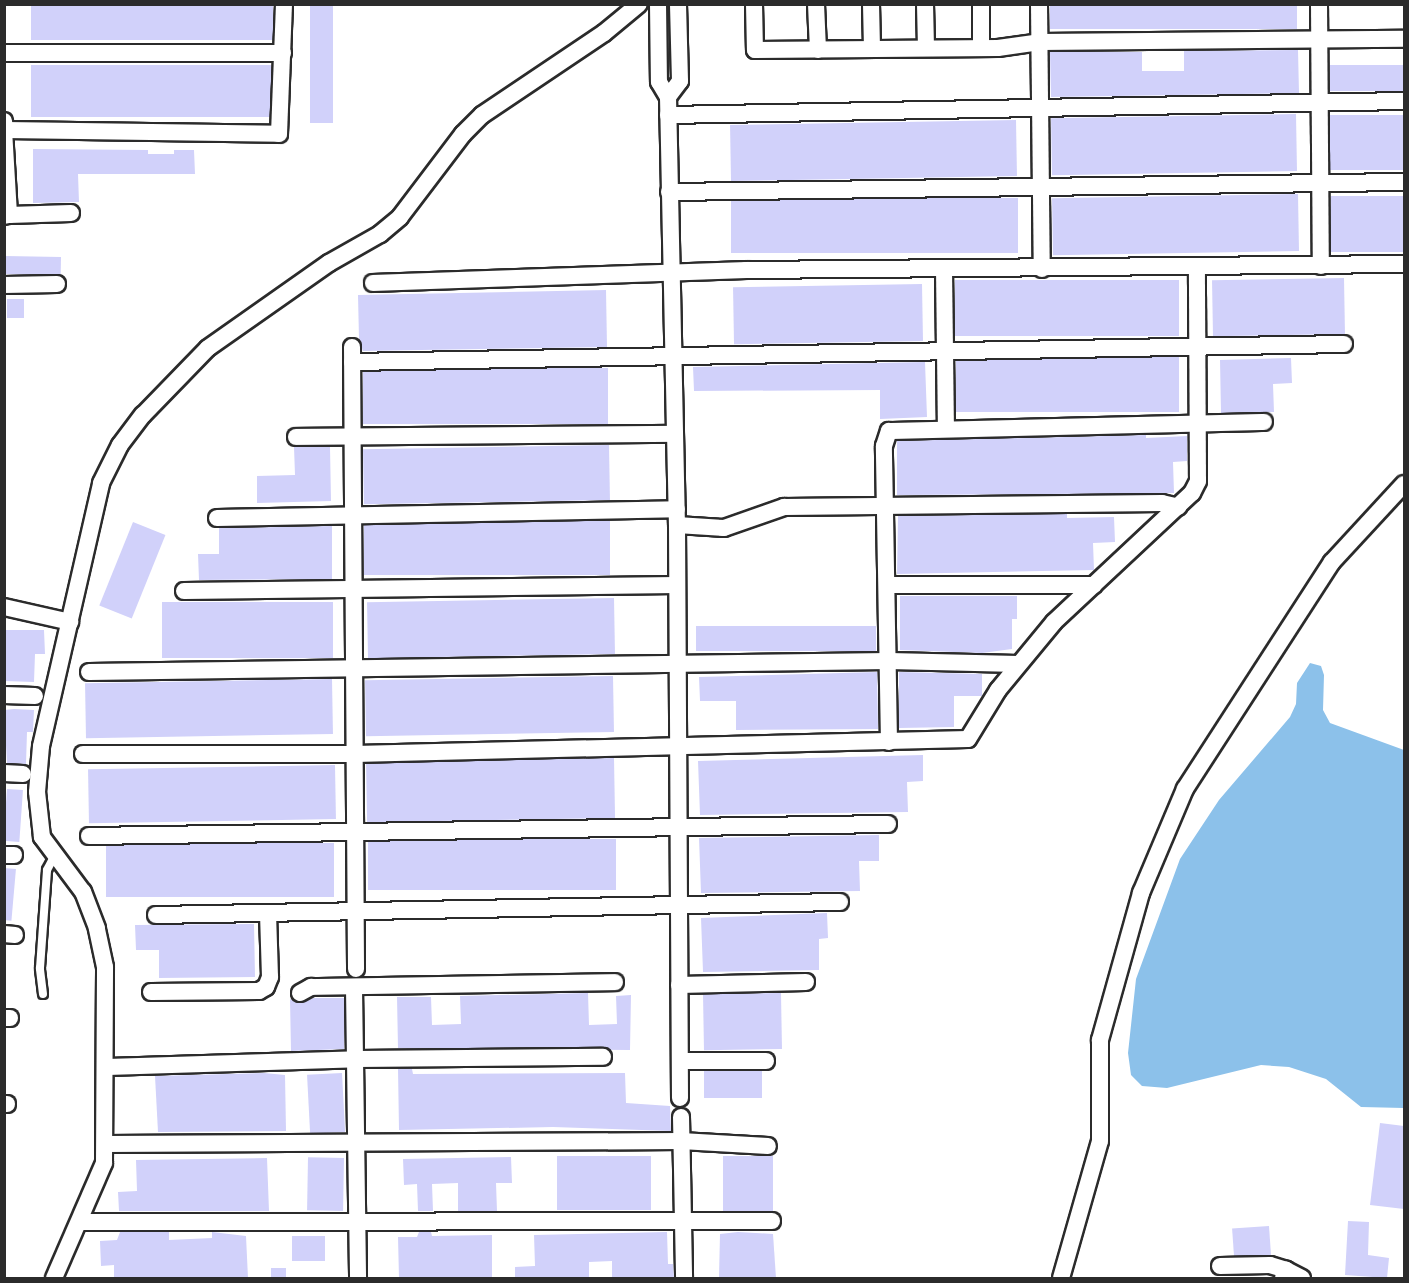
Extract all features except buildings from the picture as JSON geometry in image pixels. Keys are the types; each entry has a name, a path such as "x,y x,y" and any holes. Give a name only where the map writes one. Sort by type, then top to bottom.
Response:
{"street":[{"path":"5,130 279,134 284,4"},
{"path":"54,1278 81,1222 104,1163 107,1067 105,967 97,928 83,892 42,837 37,792 43,735 101,483 120,445 142,416 208,348 400,217 463,134 482,115 604,33 639,4"},
{"path":"658,4 659,82 668,97 677,517 676,827 680,1098"},
{"path":"668,97 680,81 678,4"},
{"path":"754,4 755,50 981,48 1040,42 1404,39"},
{"path":"816,4 818,50"},
{"path":"871,4 872,49"},
{"path":"925,4 926,48"},
{"path":"981,4 981,48"},
{"path":"1039,4 1042,269"},
{"path":"1319,4 1321,266"},
{"path":"4,53 283,53"},
{"path":"668,115 1040,106 1404,101"},
{"path":"4,121 7,215 71,213"},
{"path":"669,192 1404,182"},
{"path":"373,283 670,272 1404,264"},
{"path":"83,754 356,754 968,740 1018,664 1094,585 1179,507 1198,481 1197,267"},
{"path":"944,269 946,429"},
{"path":"4,285 57,284"},
{"path":"356,969 352,355 672,357 1344,344"},
{"path":"889,742 884,447 889,431 1264,422"},
{"path":"296,437 674,434"},
{"path":"1061,1278 1100,1141 1100,1040 1142,893 1185,789 1332,562 1404,484"},
{"path":"217,518 353,513 677,517 724,528 784,507 1162,503 1179,507"},
{"path":"184,591 677,585"},
{"path":"888,585 1094,585"},
{"path":"4,607 70,622"},
{"path":"89,672 676,665 889,660 1018,664"},
{"path":"4,694 35,696"},
{"path":"4,774 23,774"},
{"path":"89,836 888,824"},
{"path":"156,915 678,908 840,902"},
{"path":"151,992 259,991 266,987 270,977 268,914"},
{"path":"300,993 311,987 615,982"},
{"path":"679,985 806,982"},
{"path":"354,988 357,1059 358,1278"},
{"path":"107,1067 357,1059 603,1057"},
{"path":"680,1061 766,1061"},
{"path":"681,1116 684,1278"},
{"path":"106,1144 681,1141 768,1146"},
{"path":"81,1222 771,1221"},
{"path":"1220,1266 1270,1264 1284,1274 1302,1278"}],"lane":[{"path":"42,994 40,968 47,870 55,854"}],"water":[{"path":"1310,663 1321,666 1324,675 1323,710 1330,723 1404,750 1404,1108 1361,1107 1326,1079 1289,1067 1261,1065 1167,1088 1142,1086 1131,1075 1128,1053 1136,979 1180,859 1219,800 1290,717 1296,704 1297,683"}]}
